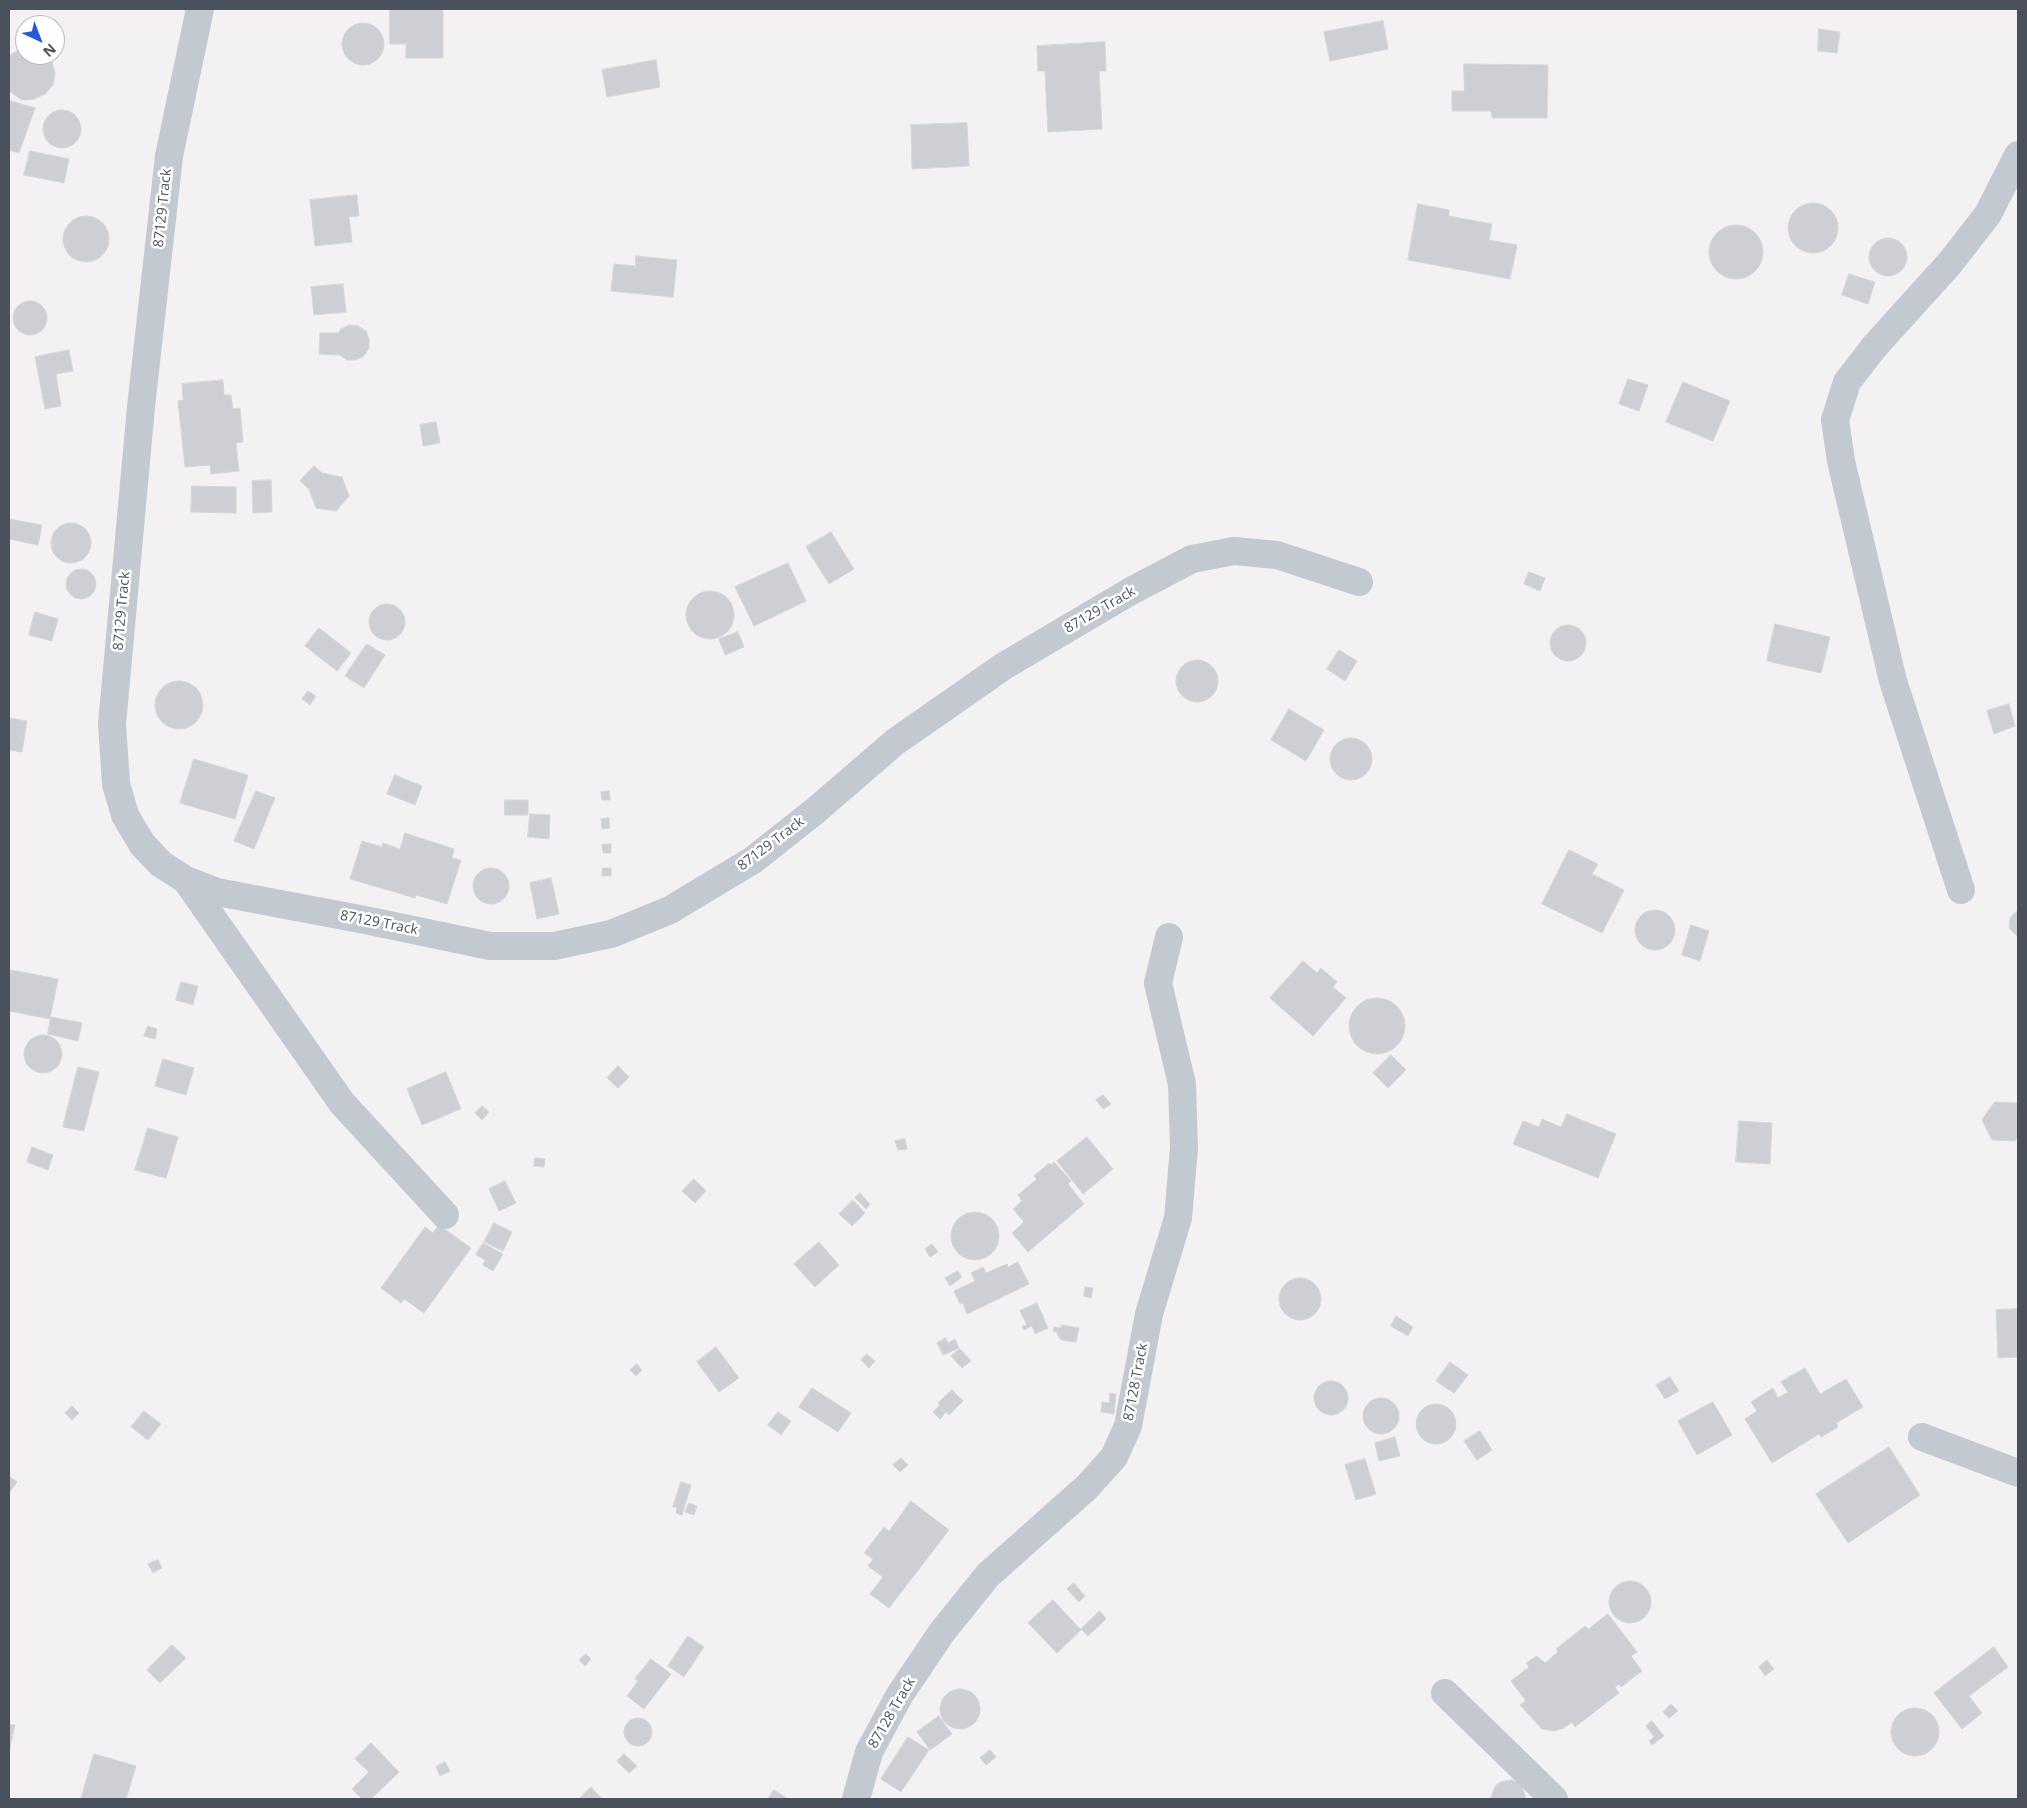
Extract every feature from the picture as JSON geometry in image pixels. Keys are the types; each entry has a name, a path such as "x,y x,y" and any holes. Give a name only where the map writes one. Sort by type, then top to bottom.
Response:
{"street":[{"name":"87129 Track","path":"200,9 169,156 141,407 112,724 116,784 125,815 142,844 161,864 186,880 216,892 490,946 554,946 611,934 670,910 753,860 895,742 1004,666 1131,591 1192,559 1234,551 1277,555 1359,582"},
{"path":"1961,890 1893,680 1841,461 1835,420 1847,382 1874,347 1950,263 1988,214 2018,155"},
{"path":"186,880 342,1103 445,1215"},
{"name":"87128 Track","path":"856,1799 869,1752 899,1696 942,1632 988,1575 1087,1487 1114,1457 1128,1426 1149,1314 1178,1218 1184,1148 1182,1084 1158,983 1169,937"},
{"path":"1922,1437 2018,1473"},
{"path":"1445,1693 1554,1799"}],"building":[{"path":"390,9 443,9 443,58 406,58 406,44 390,44"},
{"path":"1383,21 1388,49 1330,61 1324,32"},
{"path":"363,23 378,29 384,44 378,59 363,65 348,59 342,44 348,29"},
{"path":"1819,29 1840,32 1837,53 1818,51"},
{"path":"1105,42 1106,71 1099,71 1102,129 1048,132 1045,71 1038,71 1037,46"},
{"path":"15,52 15,65 53,65 55,73 53,85 45,94 34,99 22,100 9,91 9,56"},
{"path":"656,60 660,87 607,97 602,70"},
{"path":"1464,64 1548,65 1547,118 1492,118 1491,111 1452,111 1452,91 1464,91"},
{"path":"11,101 35,108 19,153 9,150 9,106"},
{"path":"62,110 76,115 81,129 76,143 62,148 48,143 43,129 48,115"},
{"path":"967,123 969,166 912,169 911,125"},
{"path":"30,151 69,159 64,183 24,175"},
{"path":"357,195 359,216 349,217 352,242 315,246 310,200"},
{"path":"1808,203 1818,203 1831,210 1838,223 1838,233 1831,246 1818,253 1808,253 1799,249 1792,242 1788,233 1788,223 1792,214 1799,207"},
{"path":"1418,204 1449,210 1449,216 1492,224 1489,240 1517,245 1510,279 1408,260"},
{"path":"86,216 99,220 105,226 109,239 105,252 99,258 86,262 73,258 67,252 63,239 67,226 73,220"},
{"path":"1736,225 1746,227 1755,233 1761,242 1763,252 1761,262 1755,271 1746,277 1736,279 1726,277 1717,271 1711,262 1709,252 1711,242 1717,233 1726,227"},
{"path":"1888,238 1902,243 1907,257 1902,271 1888,276 1874,271 1869,257 1874,243"},
{"path":"636,256 677,260 673,297 611,291 614,264 635,266"},
{"path":"1849,274 1875,282 1868,304 1842,295"},
{"path":"343,284 346,312 314,315 311,287"},
{"path":"30,301 37,302 42,306 46,311 46,325 42,330 37,334 30,335 23,334 18,330 14,325 13,318 14,311 18,306 23,302"},
{"path":"349,325 358,326 366,331 369,339 369,348 364,356 356,360 347,360 340,355 319,354 320,333 339,333 340,330"},
{"path":"69,350 73,371 56,374 61,406 45,409 35,357"},
{"path":"1628,379 1648,385 1639,411 1619,404"},
{"path":"223,380 224,395 231,395 233,409 240,408 243,442 236,443 239,471 211,474 210,465 185,467 178,401 183,400 182,384"},
{"path":"1683,382 1730,401 1713,441 1666,422"},
{"path":"436,422 440,443 423,446 420,425"},
{"path":"314,466 322,473 342,477 349,496 336,511 316,508 309,489 300,481"},
{"path":"271,480 272,512 253,513 252,481"},
{"path":"192,486 236,487 236,513 191,512"},
{"path":"9,519 42,525 38,545 9,539"},
{"path":"71,523 82,526 88,532 91,543 88,554 82,560 71,563 60,560 54,554 51,543 54,532 60,526"},
{"path":"831,532 854,569 829,584 806,547"},
{"path":"788,563 806,601 754,626 735,587"},
{"path":"81,569 92,573 96,584 92,595 81,599 70,595 66,584 70,573"},
{"path":"1529,572 1545,578 1540,591 1524,584"},
{"path":"705,591 715,591 727,598 734,610 734,620 727,632 715,639 705,639 697,635 690,628 686,620 686,610 690,602 697,595"},
{"path":"387,604 400,609 405,622 400,635 387,640 374,635 369,622 374,609"},
{"path":"35,612 58,619 52,641 29,635"},
{"path":"1775,624 1830,637 1821,673 1767,661"},
{"path":"1568,625 1575,626 1581,630 1585,636 1585,650 1581,656 1575,660 1568,661 1561,660 1555,656 1551,650 1550,643 1551,636 1555,630 1561,626"},
{"path":"319,628 351,653 337,671 305,646"},
{"path":"738,632 744,647 725,655 719,639"},
{"path":"367,644 385,655 364,688 345,676"},
{"path":"1339,650 1357,661 1345,681 1327,669"},
{"path":"1193,660 1201,660 1212,666 1218,681 1212,696 1201,702 1193,702 1182,696 1176,685 1176,677 1182,666"},
{"path":"174,681 184,681 196,688 203,700 203,710 196,722 184,729 174,729 166,725 159,718 155,710 155,700 159,692 166,685"},
{"path":"308,691 316,696 310,705 302,699"},
{"path":"2009,704 2015,726 1994,734 1987,711"},
{"path":"1289,709 1324,730 1306,761 1271,740"},
{"path":"9,718 27,721 22,752 9,750"},
{"path":"1355,738 1363,741 1369,747 1372,759 1369,771 1363,777 1347,780 1339,777 1333,771 1330,755 1333,747 1339,741"},
{"path":"194,759 248,775 235,819 180,803"},
{"path":"395,775 422,786 415,805 387,794"},
{"path":"256,791 275,798 254,849 234,841"},
{"path":"609,791 610,800 602,800 601,792"},
{"path":"505,800 528,800 528,815 505,815"},
{"path":"530,814 550,815 549,839 528,837"},
{"path":"609,818 610,828 602,829 601,819"},
{"path":"405,833 454,849 452,858 461,860 447,904 416,895 415,898 350,879 362,841 382,847 383,843 400,849"},
{"path":"611,844 611,853 603,853 602,845"},
{"path":"1569,850 1598,864 1592,874 1624,890 1602,933 1542,904"},
{"path":"491,868 498,869 504,873 508,879 508,893 504,899 498,903 491,904 484,903 478,899 474,893 473,886 474,879 478,873 484,869"},
{"path":"603,868 611,868 611,876 602,876"},
{"path":"551,878 559,914 537,919 530,883"},
{"path":"1655,910 1669,916 1675,930 1669,944 1655,950 1641,944 1635,930 1641,916"},
{"path":"2018,910 2018,937 2009,928 2010,918"},
{"path":"1691,925 1709,931 1700,961 1682,955"},
{"path":"1303,961 1317,973 1321,968 1337,982 1333,987 1346,998 1313,1036 1270,998"},
{"path":"11,970 58,979 50,1019 9,1011 9,980"},
{"path":"181,982 198,986 193,1005 176,1000"},
{"path":"1377,998 1388,1000 1397,1006 1403,1015 1405,1026 1403,1037 1397,1046 1388,1052 1377,1054 1366,1052 1357,1046 1351,1037 1349,1026 1351,1015 1357,1006 1366,1000"},
{"path":"51,1017 82,1023 78,1041 48,1034"},
{"path":"148,1026 157,1029 155,1039 144,1036"},
{"path":"43,1035 56,1041 62,1054 56,1067 43,1073 30,1067 24,1054 30,1041"},
{"path":"1391,1055 1406,1070 1388,1088 1373,1073"},
{"path":"163,1059 194,1068 186,1095 155,1086"},
{"path":"618,1066 629,1077 618,1088 607,1078"},
{"path":"78,1067 99,1072 84,1131 63,1127"},
{"path":"446,1072 461,1109 422,1125 407,1089"},
{"path":"1103,1095 1111,1104 1103,1109 1096,1100"},
{"path":"1995,1102 2017,1103 2018,1136 2015,1141 1992,1140 1982,1120"},
{"path":"482,1106 489,1112 482,1120 475,1113"},
{"path":"1567,1114 1616,1134 1598,1178 1513,1144 1523,1121 1539,1127 1542,1119 1561,1127"},
{"path":"1739,1121 1772,1123 1770,1164 1736,1162"},
{"path":"148,1128 178,1137 166,1178 135,1170"},
{"path":"1087,1137 1113,1169 1083,1194 1057,1161"},
{"path":"905,1139 907,1149 898,1150 895,1141"},
{"path":"32,1147 53,1155 48,1170 27,1162"},
{"path":"535,1158 545,1159 544,1167 534,1166"},
{"path":"1054,1162 1071,1181 1068,1184 1084,1204 1028,1252 1012,1233 1024,1222 1013,1209 1022,1201 1018,1195 1037,1179 1034,1176 1049,1163 1051,1165"},
{"path":"694,1179 706,1191 695,1203 682,1191"},
{"path":"505,1181 516,1203 499,1211 489,1189"},
{"path":"860,1193 870,1204 866,1209 855,1198"},
{"path":"853,1200 865,1213 852,1226 839,1214"},
{"path":"970,1212 980,1212 989,1216 995,1222 998,1227 998,1245 989,1256 980,1260 970,1260 961,1256 955,1250 951,1241 951,1231 955,1222 961,1216"},
{"path":"494,1223 512,1232 503,1251 484,1242"},
{"path":"439,1225 471,1248 424,1313 404,1299 401,1303 381,1288 425,1227 433,1233"},
{"path":"819,1242 839,1265 815,1287 794,1264"},
{"path":"483,1243 503,1254 493,1271 483,1265 485,1260 476,1255"},
{"path":"932,1244 938,1252 930,1257 925,1249"},
{"path":"1018,1262 1029,1284 967,1314 963,1303 960,1304 954,1291 975,1281 971,1273 983,1267 986,1273 1007,1264 1008,1267"},
{"path":"958,1271 962,1277 950,1286 945,1278"},
{"path":"1300,1278 1315,1284 1321,1299 1315,1314 1300,1320 1285,1314 1279,1299 1285,1284"},
{"path":"1085,1287 1093,1288 1091,1298 1084,1296"},
{"path":"1037,1303 1048,1328 1035,1334 1032,1326 1024,1330 1022,1326 1027,1325 1020,1311"},
{"path":"2018,1309 2018,1357 1998,1358 1996,1310"},
{"path":"1396,1316 1413,1327 1408,1336 1391,1326"},
{"path":"1062,1325 1079,1328 1076,1342 1061,1340 1057,1332 1053,1331 1054,1327 1061,1328"},
{"path":"946,1338 948,1343 955,1339 959,1348 943,1355 937,1343"},
{"path":"716,1347 739,1378 719,1392 697,1362"},
{"path":"960,1349 971,1361 962,1368 951,1356"},
{"path":"867,1354 875,1361 869,1368 861,1360"},
{"path":"1450,1362 1468,1375 1454,1393 1436,1381"},
{"path":"637,1364 642,1370 636,1376 630,1370"},
{"path":"1805,1368 1820,1394 1846,1379 1863,1407 1836,1423 1838,1427 1821,1437 1819,1434 1772,1463 1745,1419 1757,1411 1751,1402 1773,1388 1778,1398 1788,1392 1781,1382"},
{"path":"1670,1377 1679,1391 1665,1399 1656,1385"},
{"path":"1331,1381 1338,1382 1343,1386 1347,1391 1347,1405 1343,1410 1338,1414 1331,1415 1324,1414 1319,1410 1315,1405 1314,1398 1315,1391 1319,1386 1324,1382"},
{"path":"812,1388 851,1413 838,1432 799,1407"},
{"path":"952,1390 963,1401 949,1415 946,1412 940,1419 933,1412 940,1405 938,1403"},
{"path":"1110,1393 1116,1394 1114,1414 1101,1412 1102,1402 1109,1403"},
{"path":"1381,1398 1388,1399 1394,1403 1398,1409 1398,1423 1394,1429 1388,1433 1381,1434 1374,1433 1368,1429 1364,1423 1363,1416 1364,1409 1368,1403 1374,1399"},
{"path":"1713,1402 1732,1435 1697,1455 1678,1421"},
{"path":"1440,1404 1447,1407 1453,1413 1456,1424 1455,1432 1447,1441 1440,1444 1432,1444 1425,1441 1417,1432 1416,1420 1419,1413 1428,1405"},
{"path":"72,1406 79,1413 72,1420 65,1413"},
{"path":"144,1411 161,1424 148,1440 131,1427"},
{"path":"778,1412 791,1421 781,1435 768,1425"},
{"path":"1480,1431 1492,1450 1477,1460 1464,1441"},
{"path":"1395,1437 1400,1456 1379,1461 1375,1443"},
{"path":"1889,1447 1920,1495 1848,1543 1816,1494"},
{"path":"901,1458 908,1465 900,1472 893,1465"},
{"path":"1365,1459 1376,1494 1356,1500 1345,1465"},
{"path":"9,1476 17,1482 9,1493"},
{"path":"681,1482 691,1485 682,1515 676,1513 677,1508 673,1507"},
{"path":"911,1501 949,1530 889,1608 870,1594 883,1577 868,1566 873,1559 864,1553 884,1527 889,1531"},
{"path":"689,1503 697,1506 694,1515 685,1512"},
{"path":"158,1560 162,1568 153,1573 148,1564"},
{"path":"1634,1581 1642,1584 1648,1590 1651,1602 1648,1614 1642,1620 1626,1623 1618,1620 1612,1614 1609,1598 1612,1590 1618,1584"},
{"path":"1074,1583 1085,1596 1079,1602 1067,1589"},
{"path":"1053,1600 1081,1630 1057,1653 1028,1623"},
{"path":"1100,1611 1106,1619 1088,1636 1081,1629"},
{"path":"1608,1614 1637,1652 1631,1656 1642,1671 1621,1687 1619,1684 1615,1687 1619,1693 1575,1727 1572,1722 1564,1728 1554,1731 1542,1729 1520,1705 1526,1701 1511,1681 1529,1667 1526,1663 1537,1656 1545,1663 1558,1652 1556,1649 1585,1626 1588,1629"},
{"path":"688,1636 704,1647 684,1677 668,1666"},
{"path":"172,1645 186,1658 160,1683 147,1670"},
{"path":"1994,1647 2008,1667 1969,1696 1982,1713 1962,1729 1934,1693"},
{"path":"586,1654 591,1659 585,1666 579,1660"},
{"path":"651,1659 671,1674 644,1709 627,1696 638,1681 635,1679"},
{"path":"1767,1660 1774,1669 1765,1676 1759,1667"},
{"path":"964,1689 971,1692 977,1698 980,1709 979,1717 971,1726 964,1729 956,1729 949,1726 941,1717 940,1705 943,1698 952,1690"},
{"path":"1671,1704 1678,1711 1669,1718 1663,1712"},
{"path":"1910,1708 1920,1708 1932,1715 1939,1727 1939,1737 1932,1749 1920,1756 1910,1756 1902,1752 1895,1745 1891,1737 1891,1727 1895,1719 1902,1712"},
{"path":"939,1716 952,1734 930,1750 917,1732"},
{"path":"638,1718 648,1722 652,1732 648,1742 638,1746 628,1742 624,1732 628,1722"},
{"path":"1652,1721 1664,1736 1652,1745 1649,1741 1654,1737 1646,1726"},
{"path":"9,1724 15,1725 9,1752"},
{"path":"908,1737 929,1750 901,1792 881,1779"},
{"path":"371,1743 399,1772 371,1799 362,1799 352,1789 369,1772 355,1759"},
{"path":"990,1750 996,1757 986,1765 980,1758"},
{"path":"94,1754 136,1766 126,1799 81,1799"},
{"path":"624,1754 637,1766 629,1773 617,1761"},
{"path":"445,1762 450,1771 440,1776 436,1767"},
{"path":"1512,1780 1522,1786 1526,1799 1490,1799 1496,1785"},
{"path":"591,1787 602,1799 579,1799"},
{"path":"774,1790 788,1799 768,1799"}]}
